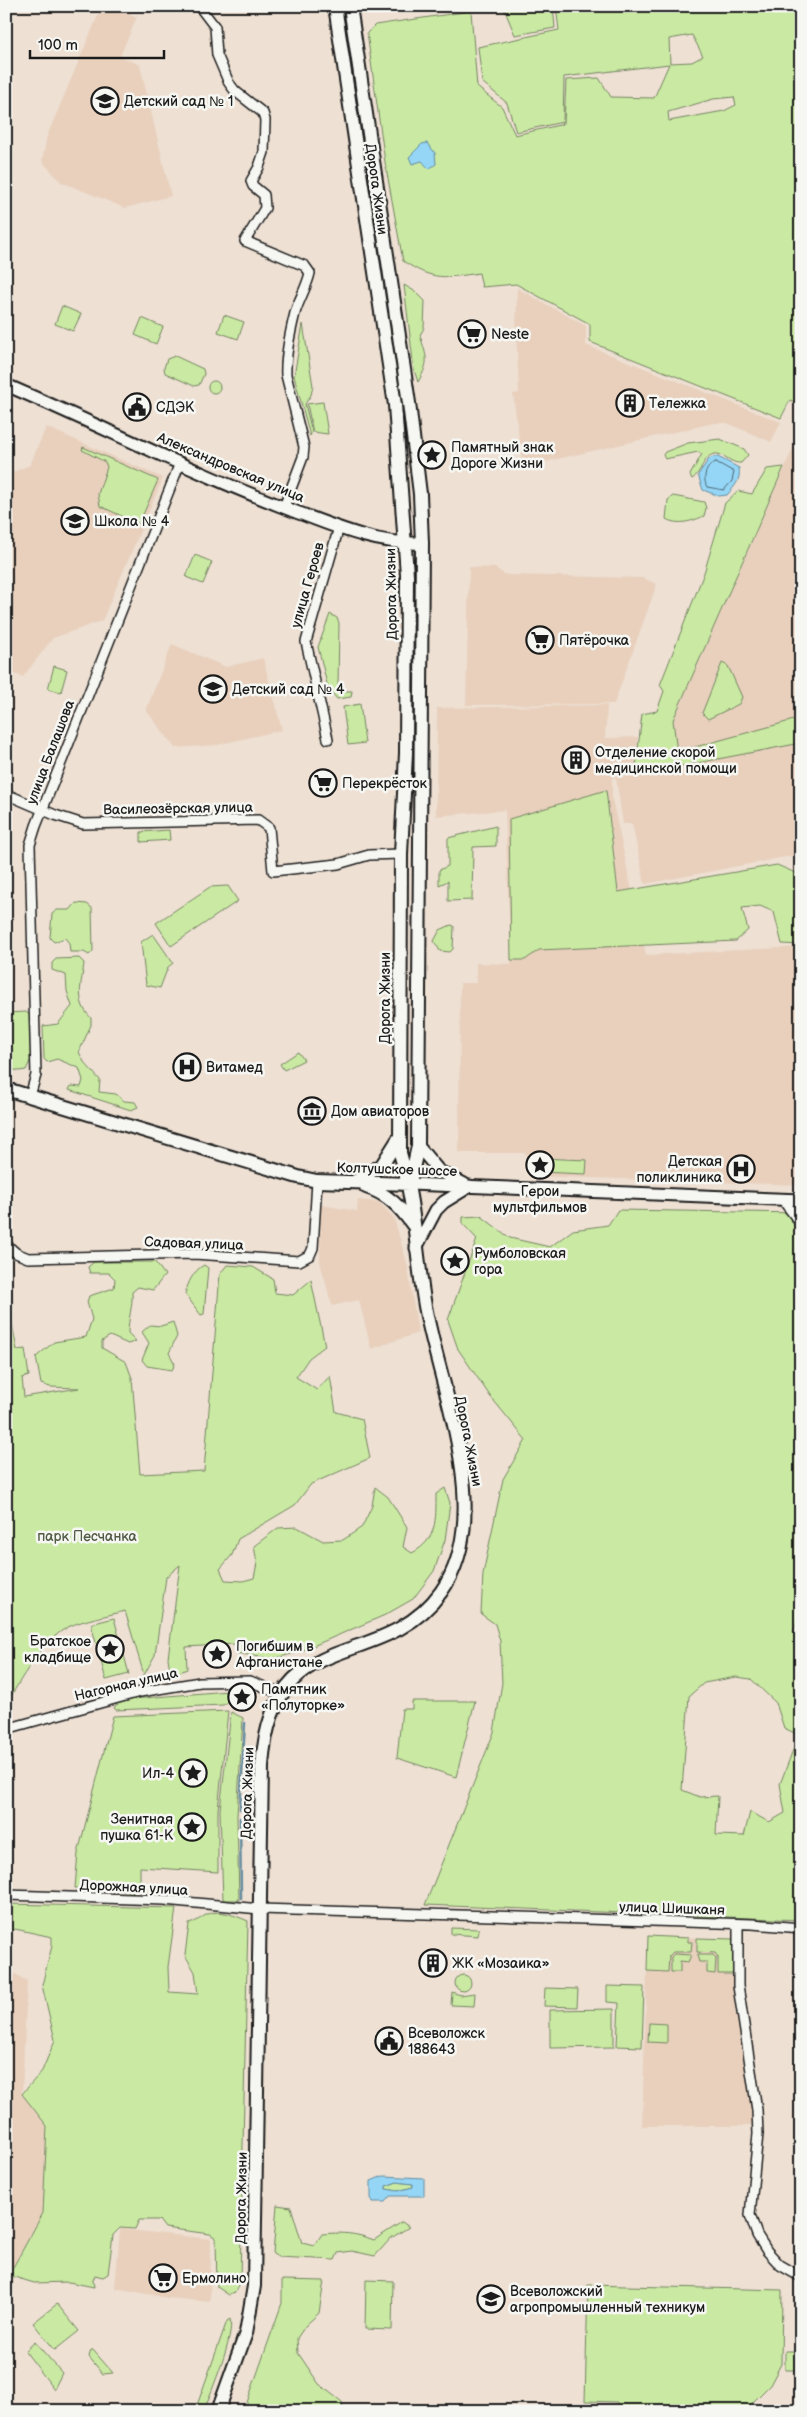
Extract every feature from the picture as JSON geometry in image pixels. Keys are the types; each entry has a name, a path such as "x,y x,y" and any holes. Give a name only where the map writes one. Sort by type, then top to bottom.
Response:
{"main road":[{"name":"Дорога Жизни","path":"218,2411 246,2333 254,2286 263,1752 265,1733 281,1694 304,1670 320,1660 394,1631 413,1620 428,1608 442,1591 459,1550 464,1528 466,1502 463,1470 425,1308 416,1248 410,1184 400,1153 401,854 406,753 407,575 395,405 335,6"},
{"name":"Дорога Жизни","path":"350,6 411,416 420,494 424,575 418,903 418,1146 410,1184"},
{"name":"Колтушское шоссе","path":"6,1089 233,1159 317,1181 410,1184"},
{"path":"352,1183 382,1165 399,1137"},
{"path":"352,1183 378,1191 390,1198 399,1206 414,1226"}],"street":[{"path":"199,6 215,27 216,55 229,83 235,91 263,113 265,120 264,152 259,167 251,181 252,186 264,194 264,208 245,241 305,266 310,273 296,313 285,364 286,376 304,448 304,457 284,507"},
{"name":"Александровская улица","path":"6,385 180,463 284,507 372,539 405,544 422,543"},
{"name":"улица Балашова","path":"30,1096 36,1075 30,845 42,810 180,463"},
{"name":"улица Героев","path":"328,739 306,642 339,527"},
{"name":"Василеозёрская улица","path":"6,794 42,810 83,824 258,820 270,828 273,871 338,864 369,855 401,854"},
{"path":"418,1146 440,1171 470,1186"},
{"name":"Садовая улица","path":"6,1244 16,1253 28,1258 194,1254 299,1261 306,1259 313,1248 317,1181"},
{"name":"Колтушское шоссе","path":"410,1184 801,1200"},
{"path":"416,1248 436,1210 444,1202 470,1186"},
{"path":"782,1200 801,1224"},
{"name":"Нагорная улица","path":"6,1729 100,1702 175,1686 227,1681 250,1681 281,1694"},
{"name":"Дорожная улица","path":"6,1895 164,1900 260,1909"},
{"name":"улица Шишканя","path":"260,1909 738,1924 738,1986 757,2110 758,2134 750,2215 757,2235 767,2251 780,2265 801,2277"},
{"path":"738,1924 801,1928"}],"shaded area":[{"name":"Детский сад № 1","path":"102,6 111,6 137,17 120,56 140,65 171,196 125,208 61,182 42,161 47,136"},
{"path":"517,288 586,326 586,345 781,422 771,442 727,423 714,423 523,467 513,394 519,393 516,331"},
{"name":"Школа № 4","path":"46,427 163,478 102,621 53,638 23,677 6,671 6,475 30,465"},
{"path":"793,448 801,452 801,854 645,884 632,824 623,824 616,778 635,775 676,752 673,720"},
{"path":"469,567 495,568 509,575 643,578 657,584 614,704 466,705"},
{"name":"Детский сад № 4","path":"172,644 226,667 263,658 282,730 217,745 175,748 146,710"},
{"path":"607,705 605,738 638,737 634,774 612,778 612,799 646,955 801,947 801,1185 530,1176 526,1153 459,1153 460,983 476,983 476,963 511,964 505,810 436,816 437,708"},
{"path":"358,1200 379,1202 394,1218 407,1263 418,1333 371,1349 359,1300 332,1306 320,1262 321,1205 357,1211"},
{"path":"648,1936 733,1939 735,2007 752,2111 752,2126 642,2126"},
{"path":"6,1972 12,1972 27,1981 22,2094 47,2125 43,2213 11,2271 11,2296 6,2296"},
{"path":"120,2229 211,2239 210,2302 168,2298 115,2288"}],"green space":[{"path":"503,6 553,6 555,28 515,35"},
{"path":"556,6 801,6 801,405 790,400 781,418 590,342 590,324 516,284 482,287 479,273 448,277 431,275 403,261 385,162 367,33 375,25 471,11 477,87 502,107 515,135 564,124 566,80 599,78 611,97 654,98 669,64 564,77 563,122 516,132 507,103 482,82 478,47 559,30","holes":["692,35 703,56 692,62 670,63 669,39","734,97 736,105 724,111 669,121 668,112 713,99"]},
{"path":"404,285 416,292 425,301 424,328 420,335 426,363 418,382 414,370"},
{"path":"62,306 81,314 73,331 55,324"},
{"path":"224,315 244,322 238,339 218,332"},
{"path":"142,318 163,327 156,344 135,335"},
{"path":"303,324 313,386 311,395 305,404 312,432 310,436 294,376"},
{"path":"175,356 203,369 204,374 199,385 194,386 165,373 164,368 167,359"},
{"path":"212,381 216,381 220,387 216,393 212,393 208,389 208,385"},
{"path":"323,402 328,434 313,432 307,404"},
{"path":"720,439 744,449 748,455 741,463 738,463 721,455 713,454 706,459 692,479 690,475 702,454 698,452 665,459 663,455 665,452 688,443"},
{"path":"83,447 158,480 139,524 100,506 98,494 107,467 105,462 82,450"},
{"path":"784,467 673,720 677,752 801,718 801,743 635,775 642,714 657,711 664,691 660,685 704,573 725,503 738,491 752,494 767,469"},
{"path":"673,496 704,502 706,508 704,516 680,522 666,519 668,500"},
{"path":"195,555 212,562 203,584 186,577"},
{"path":"330,614 337,618 339,623 338,686 343,691 352,691 351,697 337,699 328,688 318,647"},
{"path":"722,663 728,666 742,697 739,704 708,719 702,713"},
{"path":"54,666 67,670 61,692 48,689"},
{"path":"360,704 365,743 348,745 343,707"},
{"path":"606,790 618,892 777,865 798,874 801,894 801,945 782,944 774,912 760,906 742,908 748,930 736,941 539,950 525,960 511,960 509,819"},
{"path":"496,826 496,846 473,847 472,900 448,901 448,881 439,885 439,870 448,866 448,838"},
{"path":"169,830 170,840 141,842 141,832"},
{"path":"228,886 238,901 171,946 156,923 210,887"},
{"path":"76,903 87,904 92,908 93,951 89,955 84,952 70,952 69,943 65,938 54,942 50,938 52,914 57,910 70,910"},
{"path":"451,925 454,926 453,949 450,952 440,951 434,941 440,930"},
{"path":"153,934 173,963 168,967 160,988 146,985 141,942"},
{"path":"79,958 84,963 80,992 82,1005 91,1018 91,1025 79,1052 84,1062 100,1080 99,1092 116,1094 124,1101 135,1102 138,1107 131,1110 69,1090 71,1086 81,1087 83,1080 79,1068 57,1059 47,1062 44,1059 43,1026 58,1024 72,1006 67,991 66,975 52,970 52,963 56,959"},
{"path":"26,1012 31,1016 31,1059 26,1070 19,1071 6,1068 6,1013"},
{"path":"298,1052 304,1060 284,1070 280,1064"},
{"path":"539,1158 587,1160 586,1174 538,1172"},
{"path":"618,1210 801,1213 801,1621 797,1622 793,1632 801,1636 801,1736 784,1728 776,1703 751,1679 736,1677 704,1683 689,1696 682,1790 700,1797 718,1796 716,1835 744,1836 750,1812 769,1822 785,1813 780,1784 793,1750 801,1745 801,1920 425,1905 494,1732 502,1683 500,1641 495,1624 481,1614 483,1574 503,1479 526,1440 490,1396 458,1349 448,1320 477,1239 463,1224 463,1217 481,1216 510,1238 550,1247 573,1230 608,1225"},
{"name":"парк Песчанка","path":"94,1262 155,1262 165,1275 153,1290 138,1287 132,1292 128,1333 136,1341 128,1344 110,1336 102,1341 102,1348 126,1362 132,1378 140,1474 204,1471 220,1274 227,1265 253,1267 273,1279 275,1293 293,1295 311,1280 325,1346 309,1358 296,1377 317,1390 330,1376 336,1412 362,1419 370,1458 311,1484 295,1505 238,1539 232,1555 220,1569 225,1580 243,1581 254,1578 257,1563 254,1546 278,1528 297,1527 323,1541 343,1540 362,1527 372,1506 375,1487 388,1497 407,1527 403,1547 412,1553 420,1548 431,1535 435,1521 436,1494 445,1488 450,1503 445,1540 434,1571 413,1599 385,1615 299,1652 272,1659 236,1653 235,1644 186,1647 187,1669 178,1673 170,1670 168,1658 180,1565 166,1577 155,1655 144,1675 125,1611 82,1622 68,1627 59,1633 32,1662 6,1706 6,1291 17,1350 25,1349 29,1376 22,1378 24,1397 79,1388 50,1387 41,1384 36,1357 54,1342 86,1337 92,1319 87,1302 89,1296 114,1288 115,1279 109,1273 90,1273 88,1267"},
{"path":"204,1265 208,1268 204,1314 201,1315 185,1294 192,1278"},
{"path":"173,1322 177,1336 169,1353 175,1364 172,1370 147,1366 142,1360 149,1343 142,1332 150,1325 161,1326"},
{"name":"Братское кладбище","path":"114,1618 129,1674 106,1680 91,1624"},
{"path":"228,1691 231,1694 229,1700 223,1705 116,1710 114,1708 120,1700"},
{"path":"412,1701 475,1701 456,1777 397,1758 402,1709 412,1709"},
{"path":"228,1711 218,1810 218,1872 140,1867 140,1892 75,1888 78,1853 113,1716"},
{"path":"231,1712 243,1718 237,1816 239,1900 223,1900 220,1810"},
{"path":"6,1904 176,1908 168,1967 169,1992 198,1994 195,1972 185,1955 189,1924 208,1914 218,1912 248,1921 240,2279 235,2293 229,2295 217,2287 216,2238 210,2234 165,2228 159,2220 139,2220 135,2229 120,2228 113,2235 108,2274 103,2277 95,2275 93,2280 94,2287 69,2282 34,2283 11,2276 11,2271 43,2213 47,2126 22,2094 42,2071 55,2040 42,1985 52,1946 52,1937 15,1929 6,1938"},
{"path":"451,1928 479,1929 478,1936 451,1934"},
{"path":"648,1936 688,1938 688,1942 692,1942 691,1952 673,1952 669,1956 668,1972 647,1971"},
{"path":"697,1938 733,1939 734,1974 718,1974 718,1957 715,1953 697,1952"},
{"path":"674,1954 691,1955 688,1962 680,1961 680,1972 671,1972 671,1957"},
{"path":"697,1955 713,1955 716,1958 715,1974 707,1973 707,1962 699,1962"},
{"path":"463,1975 469,1977 471,1983 469,1989 463,1991 457,1989 455,1983 457,1977"},
{"path":"607,1986 644,1987 642,2047 617,2046 619,2003 607,2002"},
{"path":"545,1988 578,1989 577,2007 544,2006"},
{"path":"452,1992 460,1995 475,1993 474,2006 451,2005"},
{"path":"614,2009 614,2047 550,2048 550,2010"},
{"path":"649,2023 667,2024 667,2043 648,2042"},
{"path":"397,2182 413,2184 413,2187 398,2191 386,2189 386,2186"},
{"path":"277,2205 291,2207 302,2243 314,2246 322,2234 348,2234 374,2240 402,2222 409,2227 391,2238 375,2256 352,2251 338,2253 335,2260 278,2257 273,2254"},
{"path":"282,2280 324,2281 319,2313 306,2325 297,2338 298,2353 319,2384 342,2402 344,2411 244,2411 282,2303"},
{"path":"366,2280 393,2281 392,2330 365,2329"},
{"path":"588,2285 782,2290 781,2364 770,2385 744,2411 617,2410 617,2402 585,2401"},
{"path":"57,2304 79,2331 55,2350 33,2323"},
{"path":"230,2319 229,2338 217,2378 204,2411 195,2411 227,2321"},
{"path":"35,2342 62,2373 54,2389 25,2351"},
{"path":"91,2350 113,2373 103,2374 89,2357"},
{"path":"785,2351 796,2351 796,2370 785,2370"}],"water":[{"path":"427,143 435,153 436,164 429,169 422,161 412,164 409,157 422,144"},
{"path":"718,457 739,468 735,486 727,495 719,496 703,490 698,475 709,459"},
{"path":"383,2176 424,2178 424,2196 390,2196 385,2202 373,2202 371,2198 371,2181","holes":["397,2182 413,2184 413,2187 398,2191 386,2189 386,2186"]}],"waterway":[{"path":"240,1809 245,1723"},
{"path":"240,1818 241,1898"}],"place":[{"name":"Детский сад № 1","path":"105,101"},
{"name":"Neste","path":"472,334"},
{"name":"Тележка","path":"630,403"},
{"name":"СДЭК","path":"137,407"},
{"name":"Памятный знак Дороге Жизни","path":"432,455"},
{"name":"Школа № 4","path":"75,521"},
{"name":"Пятёрочка","path":"540,640"},
{"name":"Детский сад № 4","path":"213,689"},
{"name":"Отделение скорой медицинской помощи","path":"576,760"},
{"name":"Перекрёсток","path":"323,783"},
{"name":"Витамед","path":"187,1067"},
{"name":"Дом авиаторов","path":"312,1111"},
{"name":"Герои мультфильмов","path":"540,1165"},
{"name":"Детская поликлиника","path":"741,1169"},
{"name":"Румболовская гора","path":"455,1261"},
{"name":"Братское кладбище","path":"110,1649"},
{"name":"Погибшим в Афганистане","path":"217,1654"},
{"name":"Памятник «Полуторке»","path":"242,1697"},
{"name":"Ил-4","path":"193,1773"},
{"name":"Зенитная пушка 61-К","path":"192,1827"},
{"name":"ЖК «Мозаика»","path":"433,1963"},
{"name":"Всеволожск 188643","path":"389,2041"},
{"name":"Ермолино","path":"163,2278"},
{"name":"Всеволожский агропромышленный техникум","path":"491,2299"}]}
